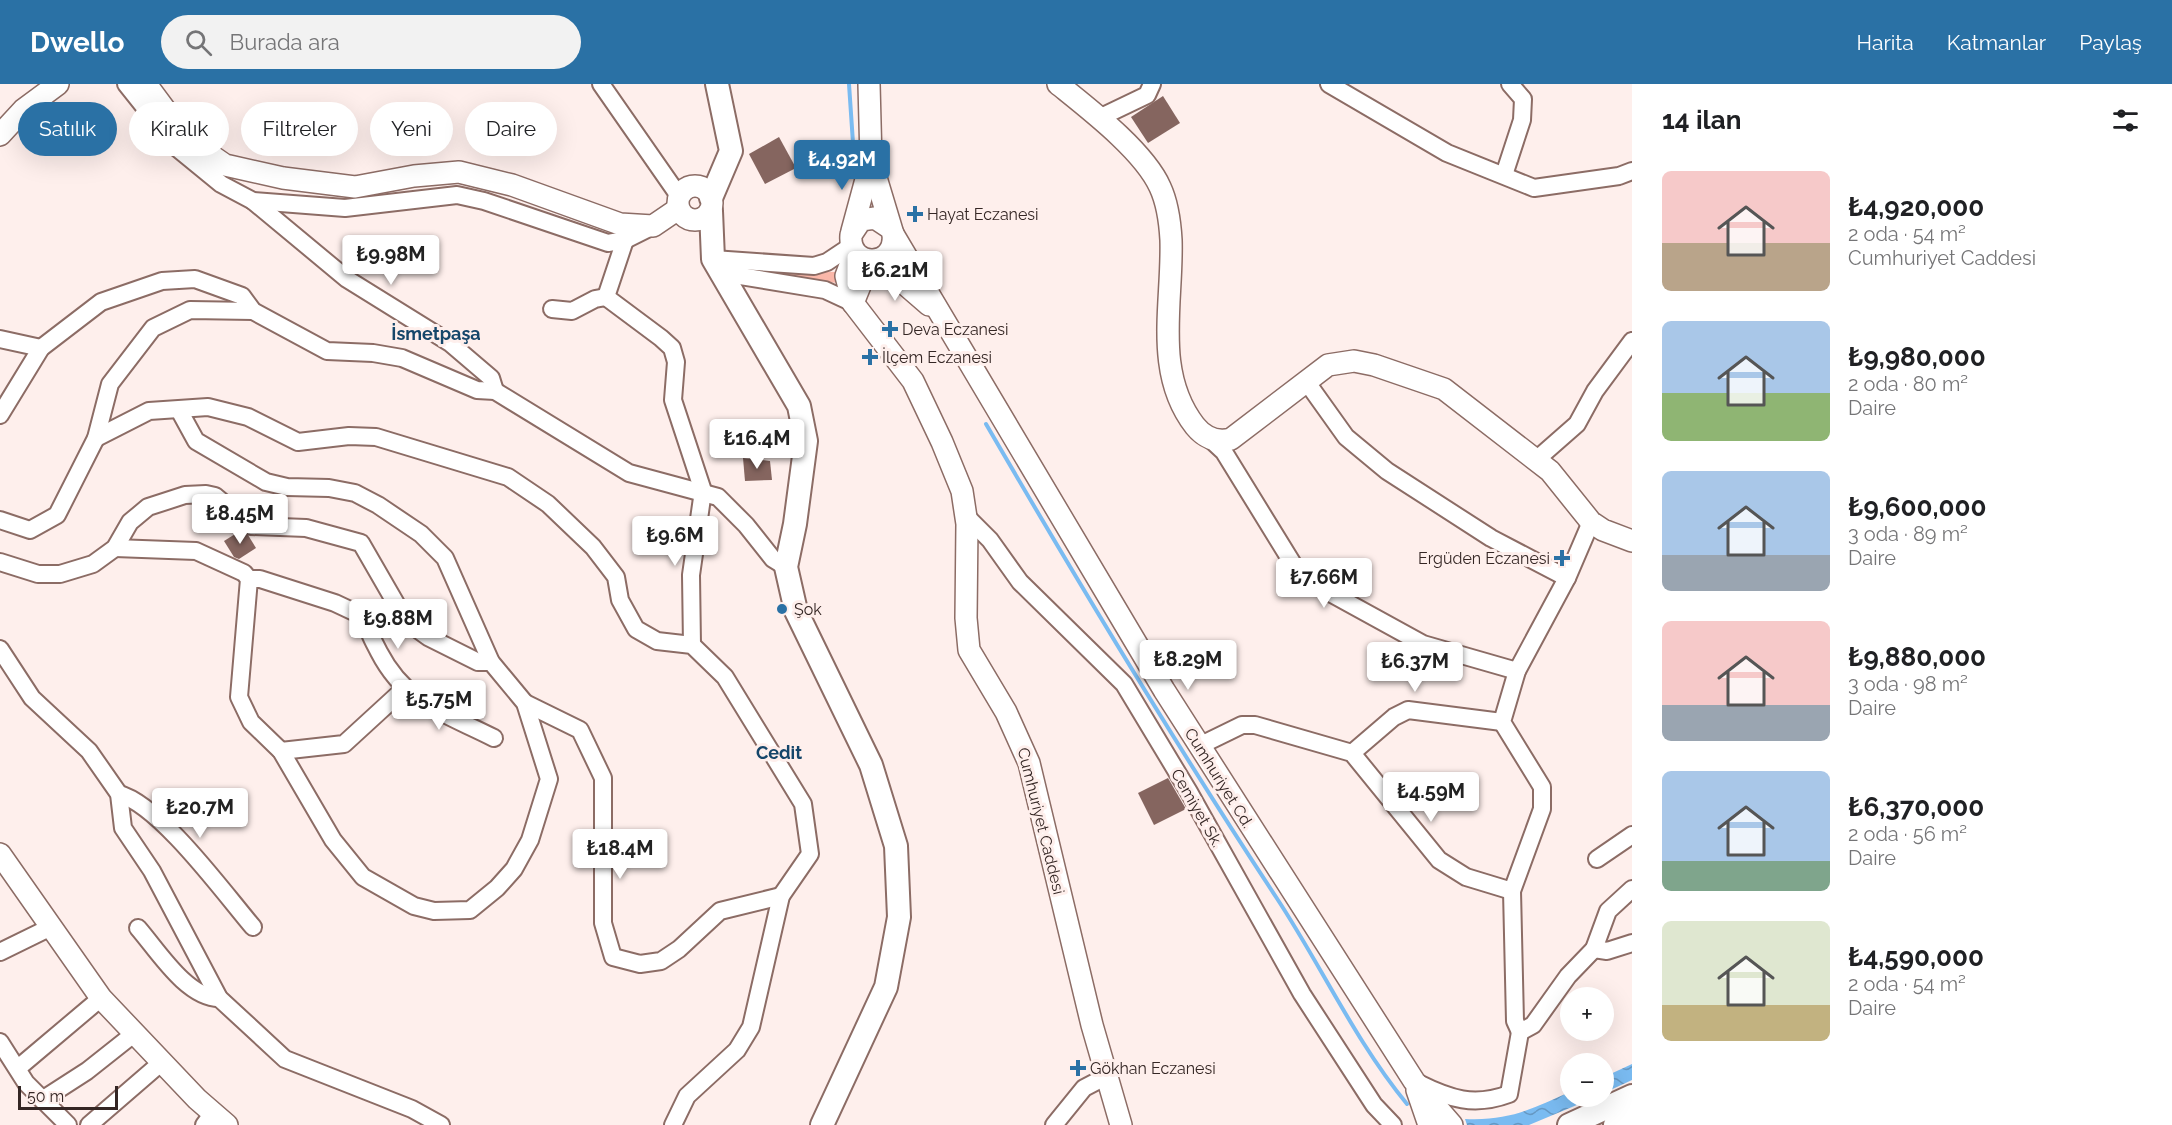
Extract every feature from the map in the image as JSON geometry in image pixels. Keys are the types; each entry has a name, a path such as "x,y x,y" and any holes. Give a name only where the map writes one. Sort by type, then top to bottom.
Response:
{"main road":[{"path":"717,84 731,151 711,205 718,266 799,406 806,441 795,524 786,567 796,611 871,765 896,846 899,917 886,987 822,1125"},
{"path":"1569,1125 1632,1096"},
{"path":"1616,1125 1632,1118"}],"street":[{"path":"0,135 23,110 58,84"},
{"path":"126,84 177,148 221,184 253,201 347,279 450,343 491,378 495,391"},
{"path":"146,84 186,138 225,165 283,178 355,187 414,176 459,172 512,185 620,225 653,225"},
{"path":"253,201 345,208 457,195 484,201 608,243 625,240 653,225 679,202 689,187 696,186 708,192 711,205 700,220 694,221 682,215 679,202 601,84"},
{"name":"Cumhuriyet Caddesi","path":"869,84 871,161 861,250 846,276 853,303 913,381 953,468 967,517 966,618 969,650 1006,712 1029,763 1121,1125"},
{"path":"1058,84 1099,118 1149,167 1167,204 1171,238 1167,340 1171,380 1190,419 1199,431 1224,452 1301,577 1423,644 1517,671"},
{"path":"1099,118 1147,95 1152,84"},
{"path":"1329,84 1447,153 1534,188 1619,176 1632,171"},
{"path":"1503,176 1522,120 1523,99 1510,84"},
{"name":"Cumhuriyet Caddesi","path":"871,161 892,231"},
{"path":"718,266 814,266 861,250 890,251 892,231 882,220 872,218 861,220 861,250"},
{"name":"Cumhuriyet Cd.","path":"892,231 1199,746 1414,1081"},
{"path":"606,297 625,240"},
{"path":"861,250 940,315"},
{"path":"718,266 825,290 853,303"},
{"path":"0,415 41,348 101,302 162,281 195,279 242,296 253,311 327,351 373,353 402,358 477,390 495,391 629,473 703,491 718,497 746,525 773,559 786,567"},
{"path":"552,309 572,311 595,299 606,297 672,348 676,362 673,400 703,491 691,575 692,645"},
{"path":"0,520 30,530 57,515 96,438 110,384 153,328 190,310 253,311"},
{"path":"0,339 41,348"},
{"path":"1536,460 1577,424 1595,390 1632,341"},
{"path":"1210,439 1222,441 1230,439 1328,365 1340,362 1374,365 1410,375 1444,389 1561,481 1591,522 1603,530 1632,541"},
{"path":"1306,381 1346,437 1387,471 1491,538 1568,578"},
{"path":"96,438 109,434 149,411 207,407 248,417 298,442 349,436 376,437 508,477 548,504 593,547 616,577 620,600 636,629 657,641 692,645 726,677 803,804 810,854 781,896 751,1027 737,1050 687,1096 673,1125"},
{"path":"115,548 196,552 244,573 249,579 239,697 251,722 281,751 333,840 363,877 414,906 434,911 470,910 497,888 514,868 530,840 549,778 525,703 491,662 445,558 421,534 378,505 355,493 329,488 287,487 266,482 196,441 179,410"},
{"path":"0,562 38,574 60,574 93,564 115,548 130,522 148,507 185,495 206,494 215,496 251,526 306,528 361,543 406,621 428,637 478,662 491,662"},
{"name":"Cemiyet Sk.","path":"967,517 990,540 1020,582 1124,684 1189,792 1302,994 1374,1105 1393,1125"},
{"path":"1414,1081 1449,1098 1490,1101 1509,1094 1520,1032 1515,1022 1512,891 1542,809 1542,787 1502,722 1517,671 1568,578 1591,522"},
{"path":"249,579 260,579 335,603 367,618 406,621"},
{"path":"367,618 367,628 385,663 404,689 435,710 494,738"},
{"path":"0,649 32,698 89,751 119,794 123,828 152,871 219,998 285,1059 412,1109 441,1125"},
{"path":"281,751 344,744 404,689"},
{"path":"525,703 580,730 603,778 603,923 614,957 640,964 661,961 679,949 720,911 781,896"},
{"path":"1352,753 1394,717 1408,710 1502,722"},
{"path":"1199,746 1242,725 1255,725 1352,753 1439,860 1466,877 1512,891"},
{"path":"119,794 130,797 170,831 253,927"},
{"path":"1597,859 1632,835"},
{"path":"0,854 101,998 215,1121"},
{"path":"1520,1032 1533,1025 1568,976 1594,949 1608,910 1632,889"},
{"path":"0,952 51,927"},
{"path":"138,928 193,990 208,998 219,998"},
{"path":"1594,949 1607,951 1632,943"},
{"path":"18,1068 101,998"},
{"path":"42,1100 87,1071 135,1033"},
{"path":"0,1042 42,1100 68,1125"},
{"path":"89,1125 162,1062"},
{"path":"1054,1125 1084,1088 1107,1076"},
{"path":"1414,1081 1429,1125"},
{"path":"1414,1081 1452,1125"}],"shaded area":[{"path":"730,269 837,272 837,283"}],"water":[{"path":"1632,1064 1632,1080 1614,1088 1614,1072"},
{"path":"1560,1096 1560,1107 1572,1107 1529,1125 1467,1125 1465,1119 1495,1118 1532,1109"}],"building":[{"path":"1163,96 1180,123 1148,143 1131,117"},
{"path":"779,137 796,168 765,184 749,154"},
{"path":"743,458 770,461 772,480 745,481"},
{"path":"240,531 248,535 256,548 239,559 234,557 224,541"},
{"path":"1168,778 1186,809 1154,825 1138,793"}],"waterway":[{"path":"849,84 853,143"},
{"path":"986,424 1164,721 1292,923 1371,1055 1407,1104"}],"place":[{"name":"Hayat Eczanesi","path":"915,214"},
{"name":"Deva Eczanesi","path":"890,329"},
{"name":"İlçem Eczanesi","path":"870,357"},
{"name":"Ergüden Eczanesi","path":"1562,558"},
{"name":"Şok","path":"782,609"},
{"name":"Gökhan Eczanesi","path":"1078,1068"}],"district":[{"name":"İsmetpaşa","path":"436,333"},
{"name":"Cedit","path":"779,752"}]}
